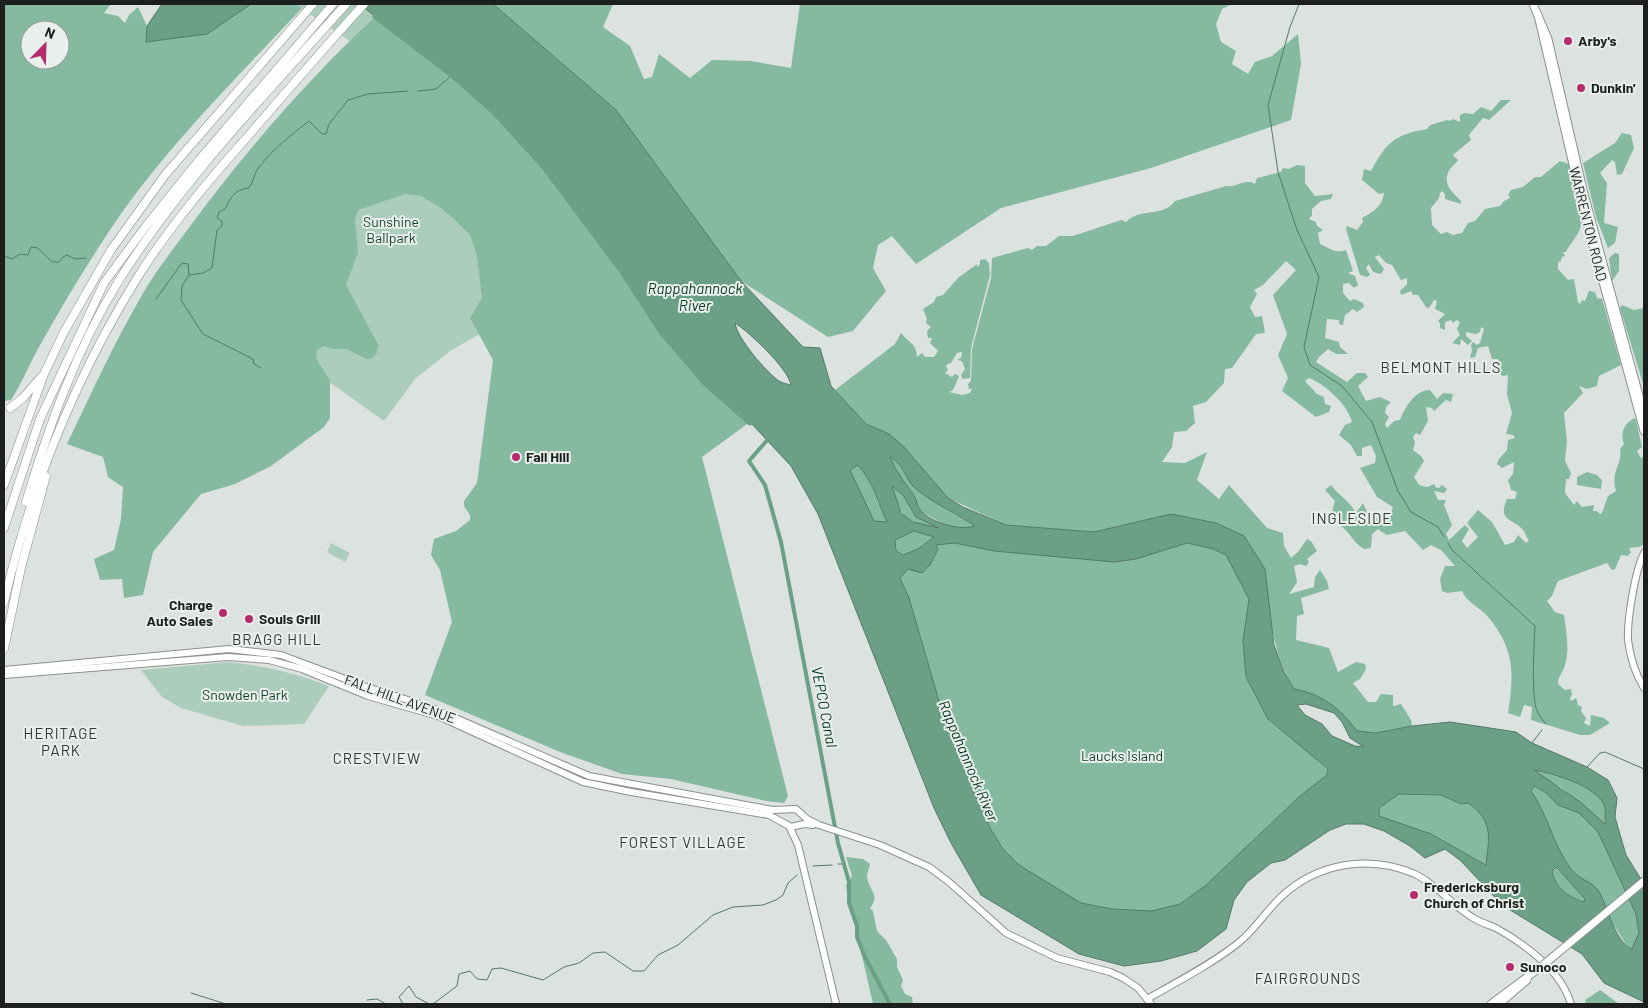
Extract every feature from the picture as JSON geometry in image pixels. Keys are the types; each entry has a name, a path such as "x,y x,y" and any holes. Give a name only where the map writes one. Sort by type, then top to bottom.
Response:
{"highway":[{"path":"4,485 44,374 78,305 130,220 164,175 313,4"},
{"path":"4,528 40,419 104,283 194,166 333,4"},
{"path":"4,602 26,502 57,408 75,364 117,284 145,242 201,170 346,4"},
{"path":"14,558 26,517 63,419 103,337 140,273 200,192 364,4"},
{"path":"10,408 23,398 44,374"},
{"path":"4,649 21,568 63,419"}],"main road":[{"name":"WARRENTON ROAD","path":"1533,4 1548,39 1584,194 1644,414"},
{"name":"WARRENTON ROAD","path":"1538,16 1586,220 1644,431"},
{"path":"1644,553 1636,574 1628,639 1638,676 1644,688"},
{"name":"FALL HILL AVENUE","path":"9,673 236,649 281,655 375,690 430,707 590,776 773,810 795,808 801,814 821,826 880,845 929,867 949,882 996,926 1017,940 1064,960 1116,974 1130,981 1149,1002"},
{"name":"FALL HILL AVENUE","path":"4,670 9,673 228,657 280,662 302,668 368,696 438,716 583,782 607,788 769,814 787,824 821,826"},
{"path":"368,696 375,690"},
{"path":"737,810 775,820 788,832 798,849"},
{"path":"788,810 784,817 798,849 836,1004"},
{"path":"801,814 799,825 840,1004"},
{"path":"1149,1002 1238,943 1278,900 1299,882 1326,869 1354,864 1395,867 1424,879 1473,918 1496,928 1537,956 1563,987 1571,1004"},
{"path":"1499,1004 1515,993 1584,930 1644,880"},
{"path":"1491,1004 1545,966"},
{"path":"1510,1004 1515,993"}],"green space":[{"path":"4,4 111,4 104,13 118,16 125,23 129,15 138,7 147,26 146,42 206,34 250,4 295,4 302,8 175,145 129,203 99,246 66,300 11,400 4,401"},
{"name":"Sunshine Ballpark","path":"295,4 359,4 452,74 496,113 490,328 450,351 415,379 384,421 304,364 363,50"},
{"path":"493,4 613,4 603,27 630,46 644,79 652,77 659,54 690,78 712,60 751,61 791,68 800,4 1232,4 1222,9 1216,24 1221,42 1236,51 1232,64 1248,74 1255,62 1272,56 1298,34 1301,64 1291,120 1151,168 1001,208 916,264 892,236 878,245 873,268 886,291 853,331 828,337 741,281 616,110"},
{"path":"376,16 452,74 496,113 545,167 622,270 663,333 707,384 750,422 702,457 788,796 784,803 766,801 671,779 622,774 560,752 425,695 452,622 440,570 431,555 434,539 456,531 470,520 470,515 464,506 464,501 477,483 493,360 470,318 482,298 477,256 470,235 438,206 421,196 405,194 358,210 355,220 358,253 346,285 378,344 377,353 371,359 366,359 347,349 333,349 324,346 317,350 316,358 330,381 330,418 324,427 271,466 235,484 201,494 153,552 143,595 124,598 122,579 100,580 94,559 114,550 121,519 123,487 108,477 103,457 67,444 103,369 147,286 209,201 301,91"},
{"path":"1501,100 1511,100 1489,120 1483,118 1469,135 1471,140 1453,155 1458,160 1449,171 1447,181 1450,188 1461,201 1461,204 1445,199 1445,194 1442,191 1431,208 1432,225 1441,234 1447,232 1453,235 1462,233 1468,223 1475,221 1485,209 1500,206 1510,198 1508,195 1511,190 1523,187 1535,177 1541,177 1560,161 1569,164 1581,225 1566,252 1563,252 1565,256 1562,257 1560,263 1558,261 1558,269 1568,280 1574,279 1580,304 1582,300 1585,301 1589,291 1595,292 1597,298 1602,299 1621,365 1599,376 1597,386 1587,389 1579,386 1583,393 1564,413 1567,441 1565,461 1571,473 1569,479 1566,479 1565,493 1574,505 1577,501 1582,507 1594,505 1593,511 1602,513 1608,496 1616,491 1615,473 1620,459 1620,449 1624,444 1622,435 1628,423 1634,418 1642,447 1637,451 1641,458 1644,456 1644,544 1639,547 1629,548 1631,552 1628,556 1621,555 1615,569 1612,570 1607,563 1558,581 1552,596 1547,601 1555,612 1564,615 1566,627 1566,659 1558,684 1565,690 1571,689 1571,701 1576,698 1578,705 1582,707 1581,711 1586,718 1584,723 1590,726 1591,715 1604,718 1610,723 1590,735 1580,735 1531,720 1532,707 1524,705 1520,717 1508,713 1511,674 1508,652 1504,641 1489,618 1467,599 1462,591 1447,593 1442,591 1440,579 1445,566 1455,566 1441,550 1431,545 1423,550 1405,531 1387,535 1378,529 1372,534 1371,548 1364,549 1336,523 1332,512 1335,501 1325,490 1331,485 1356,513 1363,503 1368,514 1383,520 1390,517 1393,507 1377,497 1360,468 1375,463 1376,456 1371,445 1362,448 1362,456 1357,456 1351,445 1339,435 1345,425 1352,422 1350,415 1341,402 1329,390 1309,378 1305,381 1317,394 1324,397 1325,404 1331,406 1329,412 1316,417 1282,391 1288,378 1278,355 1287,334 1273,295 1296,270 1286,261 1263,285 1254,290 1257,294 1250,307 1255,317 1262,316 1265,333 1256,334 1232,368 1225,369 1224,383 1206,402 1193,406 1195,423 1186,431 1174,432 1172,447 1162,462 1185,463 1207,452 1197,480 1219,499 1229,485 1267,528 1283,533 1284,546 1291,558 1307,539 1311,541 1317,551 1307,559 1309,562 1306,566 1300,564 1294,566 1297,582 1289,594 1314,587 1315,577 1320,570 1327,581 1329,589 1301,598 1304,614 1297,616 1296,640 1329,648 1338,672 1356,662 1365,664 1366,669 1360,679 1353,683 1368,702 1376,702 1381,694 1393,695 1393,706 1401,704 1411,720 1412,726 1376,733 1357,731 1344,715 1330,703 1313,694 1294,689 1280,660 1276,645 1270,616 1265,569 1171,514 1094,532 1006,525 948,498 889,434 866,424 835,390 895,344 901,333 914,346 917,357 922,353 925,357 934,357 938,351 930,343 932,338 928,338 927,331 931,327 926,323 927,319 923,309 934,302 936,297 943,295 958,278 977,264 977,267 980,264 980,260 985,259 989,263 990,275 971,348 970,378 963,379 961,375 965,369 962,361 957,360 961,358 962,352 957,353 951,363 946,365 948,370 945,373 952,377 955,374 959,376 953,390 949,392 962,395 970,393 972,389 969,389 968,384 971,381 972,349 991,278 992,258 1028,248 1032,250 1037,246 1046,246 1059,236 1073,236 1121,220 1126,222 1132,217 1164,209 1175,201 1226,186 1247,182 1255,184 1257,178 1281,172 1283,168 1289,169 1297,165 1305,166 1305,183 1315,196 1333,194 1331,199 1321,201 1312,209 1312,215 1309,219 1316,222 1317,226 1323,230 1318,233 1320,244 1335,251 1346,250 1353,271 1348,273 1355,276 1358,285 1354,288 1349,283 1343,284 1343,293 1350,301 1354,299 1363,303 1364,307 1357,312 1353,309 1345,315 1343,325 1339,324 1339,320 1327,319 1325,338 1339,342 1340,347 1348,354 1336,354 1328,349 1316,362 1347,382 1357,373 1365,373 1368,377 1358,386 1366,401 1380,397 1391,402 1386,407 1385,413 1389,417 1385,424 1387,428 1394,421 1400,420 1408,404 1420,393 1430,390 1437,399 1443,393 1453,394 1451,402 1446,400 1434,411 1432,408 1426,407 1428,421 1420,435 1416,433 1413,437 1415,443 1413,450 1424,461 1414,477 1419,485 1427,487 1435,484 1435,487 1439,488 1442,485 1447,489 1444,493 1434,491 1438,500 1446,500 1444,505 1452,525 1446,534 1449,540 1465,525 1469,529 1462,541 1467,548 1478,537 1467,523 1478,510 1492,522 1505,545 1514,542 1518,535 1526,543 1529,540 1524,531 1508,519 1504,512 1507,499 1515,499 1517,492 1511,490 1508,480 1513,474 1514,462 1502,468 1497,464 1507,450 1508,440 1515,438 1513,435 1506,434 1512,413 1507,394 1508,375 1502,376 1496,366 1498,359 1492,359 1488,346 1478,348 1475,357 1470,358 1471,345 1473,342 1477,345 1480,343 1484,329 1481,327 1480,332 1476,334 1466,332 1466,336 1472,341 1468,345 1461,339 1460,345 1452,343 1460,335 1457,329 1460,322 1457,320 1453,323 1451,320 1445,322 1445,330 1440,328 1438,321 1445,314 1435,309 1437,301 1434,300 1429,308 1426,307 1418,295 1413,295 1411,291 1401,295 1400,291 1407,284 1407,278 1401,280 1392,265 1386,263 1379,255 1375,257 1384,269 1381,274 1373,272 1369,264 1366,268 1370,275 1367,277 1360,275 1346,229 1347,226 1357,230 1363,222 1362,218 1374,211 1381,202 1384,193 1379,194 1362,180 1364,169 1371,171 1382,153 1393,141 1399,137 1427,129 1430,125 1447,120 1453,119 1460,122 1460,115 1464,113 1473,114 1481,107 1491,111"},
{"path":"1622,133 1631,135 1634,148 1622,174 1617,175 1615,162 1612,160 1600,173 1607,183 1604,223 1618,227 1615,243 1608,248 1596,217 1583,163 1615,143"},
{"path":"1615,253 1619,254 1619,271 1612,281 1609,258"},
{"path":"1622,305 1634,310 1644,308 1644,387 1620,308"},
{"path":"890,457 898,463 911,482 921,492 960,518 976,526 967,529 945,525 922,512 916,504 915,496 902,481"},
{"path":"858,465 871,485 888,522 874,521 850,470"},
{"path":"1587,472 1597,475 1602,480 1601,489 1577,485 1577,477"},
{"path":"892,485 903,495 916,517 939,528 918,523 906,516 898,505"},
{"path":"914,531 934,537 918,549 903,555 896,551 895,540"},
{"path":"331,543 350,553 345,562 327,552"},
{"name":"Laucks Island","path":"955,543 994,551 1091,558 1157,552 1187,543 1213,549 1226,555 1249,599 1243,641 1246,677 1268,719 1328,769 1327,775 1300,796 1205,886 1180,904 1152,911 1112,909 1081,903 1019,865 1003,849 990,828 958,740 941,708 909,598 900,577 908,569 930,565 938,549 936,545"},
{"name":"Snowden Park","path":"229,662 280,671 329,686 304,724 243,726 181,708 162,697 141,670"},
{"path":"1534,769 1574,781 1593,792 1604,805 1604,825 1561,787 1546,780"},
{"path":"1534,786 1545,792 1558,805 1579,813 1598,832 1636,914 1639,933 1632,949 1626,944 1611,921 1601,898 1572,871 1557,848 1531,791"},
{"path":"1399,794 1441,795 1461,804 1468,803 1482,816 1486,823 1489,838 1487,865 1431,834 1379,817 1379,808"},
{"path":"846,857 863,859 870,864 867,877 874,900 870,908 873,911 877,931 886,940 897,959 897,967 903,980 901,986 905,994 912,997 913,1004 873,1004 855,925 849,908 846,885 852,876"},
{"path":"1555,867 1585,899 1584,902 1567,894 1559,887 1552,871"},
{"path":"1600,990 1619,1004 1586,1004 1585,1000"}],"water":[{"path":"162,4 251,4 207,34 146,42 147,26"},
{"name":"Rappahannock River","path":"359,4 493,4 616,110 741,281 803,347 820,348 831,386 866,424 889,434 903,446 948,498 963,507 1006,525 1094,532 1171,514 1216,523 1244,536 1265,569 1274,645 1284,672 1294,689 1313,694 1330,703 1344,715 1357,731 1376,733 1412,726 1450,722 1516,732 1532,743 1587,767 1608,780 1617,798 1615,817 1626,855 1644,884 1644,1002 1604,983 1582,954 1502,905 1461,861 1445,849 1425,858 1410,846 1384,831 1364,824 1346,824 1330,830 1285,860 1271,863 1247,882 1234,900 1226,929 1197,951 1161,961 1124,966 1079,954 981,895 951,843 934,808 818,514 791,466 750,422 707,384 663,333 622,270 545,167 496,113 452,74","holes":["735,323 776,360 791,385 780,382 773,377 741,337","890,457 898,463 912,485 918,490 975,526 954,527 926,515 919,509 914,496","858,465 871,485 887,522 874,521 850,470","892,486 903,495 916,517 939,528 913,522 901,513","914,531 934,537 918,549 903,555 896,551 895,540","955,543 994,551 1114,562 1136,559 1187,543 1213,549 1226,555 1249,599 1243,641 1246,677 1268,719 1328,769 1327,775 1300,796 1205,886 1180,904 1152,911 1112,909 1081,903 1019,865 1003,849 990,828 958,740 941,708 909,598 900,578 908,569 922,573 930,565 938,549 936,545","1306,704 1334,713 1342,722 1350,738 1364,747 1355,746 1332,736 1322,724 1305,715 1297,705","1534,770 1562,777 1584,786 1600,798 1605,812 1605,824 1579,801","1534,786 1545,792 1558,805 1579,813 1598,832 1636,914 1639,933 1632,949 1620,938 1598,890 1574,872 1565,860 1531,791","1399,794 1441,795 1461,804 1468,803 1482,816 1486,823 1488,830 1486,865 1431,834 1379,816 1379,808","1556,867 1585,899 1584,902 1567,894 1556,883 1552,871"]}],"waterway":[{"path":"1299,4 1290,27 1268,105 1278,172 1297,230 1319,277 1304,347 1310,365 1342,386 1372,422 1398,491 1411,512 1438,527 1444,537"},
{"path":"376,16 452,74 496,113 545,167 622,270 663,333 707,384 750,422"},
{"path":"418,91 436,89 453,74"},
{"path":"156,299 182,263 188,264 189,275 203,273 212,268 217,230 222,226 222,221 217,218 219,212 225,209 237,192 249,188 259,167 289,137 309,121 322,134 326,134 329,124 348,100 368,94 408,91"},
{"path":"4,256 12,259 20,254 28,255 31,247 38,248 52,262 59,262 67,255 75,259 86,258"},
{"path":"189,275 182,286 181,300 203,334 253,359 254,364 261,368"},
{"name":"VEPCO Canal","path":"769,438 749,461 765,485 781,542 838,843 849,882 849,903 857,926 857,937 865,957 890,1004"},
{"path":"1448,543 1452,550 1535,626 1533,670 1535,704 1537,711 1546,724"},
{"path":"1532,743 1542,730"},
{"path":"1587,767 1600,753 1605,752 1644,769"},
{"name":"VEPCO Canal","path":"838,864 844,864"},
{"path":"813,866 832,865"},
{"path":"433,1004 457,986 459,974 470,971 477,979 487,980 492,969 501,968 543,980 564,967 579,963 593,953 605,952 633,971 644,971 658,955 678,945 713,915 733,907 763,905 776,900 783,895 788,883 797,875"},
{"path":"403,1004 399,997 409,986 416,997 429,1004"},
{"path":"191,993 226,1004"},
{"path":"367,1000 377,999 386,1004"}],"place":[{"name":"Arby's","path":"1568,41"},
{"name":"Dunkin'","path":"1581,88"},
{"name":"Fall Hill","path":"516,457"},
{"name":"Charge Auto Sales","path":"223,613"},
{"name":"Souls Grill","path":"249,619"},
{"name":"Fredericksburg Church of Christ","path":"1414,895"},
{"name":"Sunoco","path":"1510,967"}],"district":[{"name":"BELMONT HILLS","path":"1441,368"},
{"name":"INGLESIDE","path":"1352,519"},
{"name":"BRAGG HILL","path":"277,640"},
{"name":"HERITAGE PARK","path":"61,742"},
{"name":"CRESTVIEW","path":"377,759"},
{"name":"FOREST VILLAGE","path":"683,843"},
{"name":"FAIRGROUNDS","path":"1308,979"}]}
